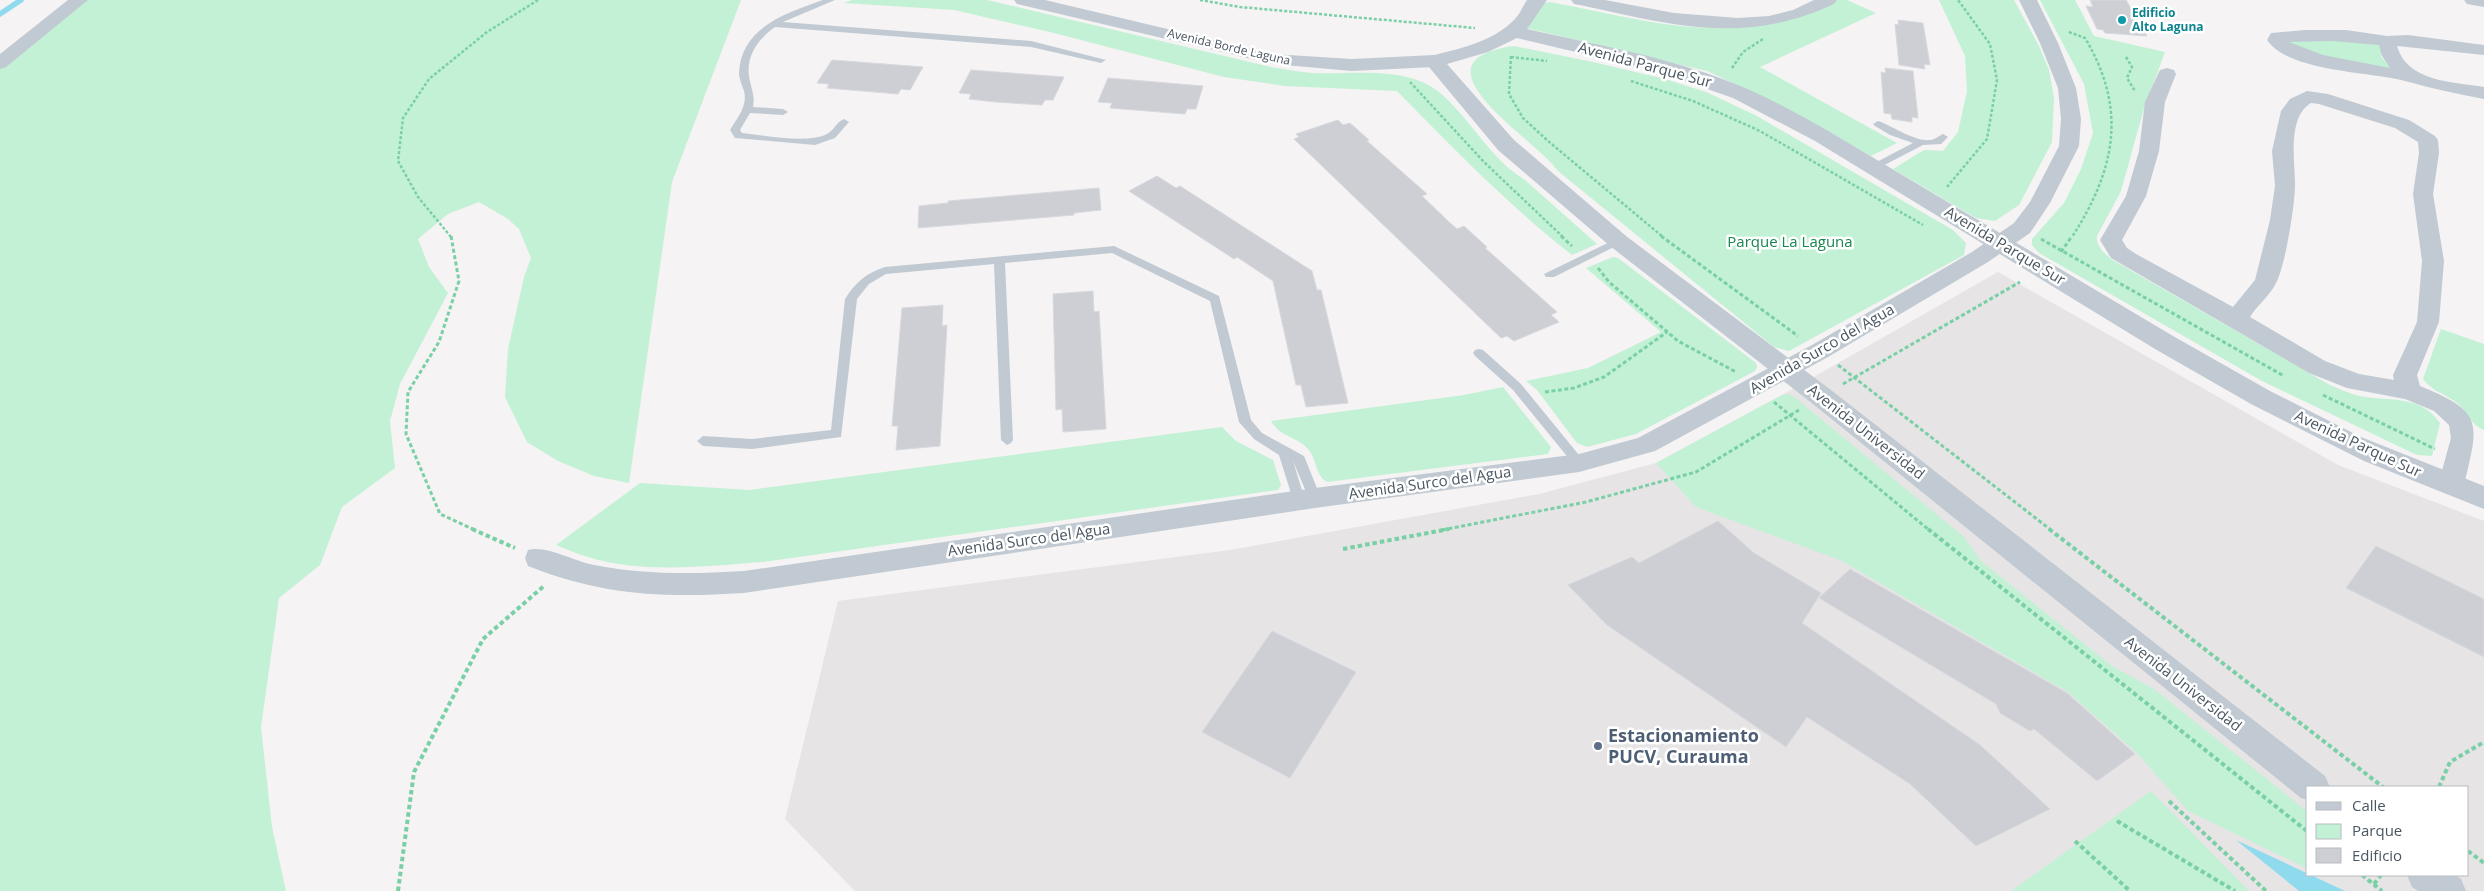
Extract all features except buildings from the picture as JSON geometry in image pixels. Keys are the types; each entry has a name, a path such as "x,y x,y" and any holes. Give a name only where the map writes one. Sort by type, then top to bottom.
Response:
{"street":[{"path":"0,63 79,0"},
{"name":"Avenida Borde Laguna","path":"1023,0 1273,59 1303,63 1390,65 1434,61 1472,50 1522,22 1537,0"},
{"path":"1580,0 1663,17 1723,24 1772,20 1809,10 1828,0"},
{"name":"Avenida Surco del Agua","path":"538,558 564,569 607,580 645,584 695,585 744,582 1307,499 1578,463 1646,445 1820,352 2022,228 2040,203 2069,146 2070,119 2067,88 2050,43 2028,0"},
{"path":"2473,0 2484,2"},
{"name":"Avenida Parque Sur","path":"1505,33 1642,62 1713,82 1771,108 2001,242 2143,330 2309,424 2484,498"},
{"path":"2484,50 2408,40 2387,41 2355,35 2290,36 2277,37 2276,40 2287,49 2356,68 2409,76 2484,93"},
{"path":"2387,41 2391,59 2409,76"},
{"path":"1390,65 1428,74 1455,87 1457,64 1472,50"},
{"name":"Avenida Universidad","path":"1434,61 1506,145 1618,241 1787,370 2312,786"},
{"path":"2167,74 2155,102 2149,151 2136,196 2111,240 2119,253 2237,319 2316,367 2355,382 2409,391 2443,405 2461,422 2463,438 2451,485"},
{"path":"2237,319 2248,302 2266,282 2281,220 2285,186 2282,151 2291,111 2297,103 2307,97 2321,98 2402,124 2415,130 2428,140 2429,154 2423,194 2433,261 2428,322 2405,375 2409,391"},
{"path":"2426,876 2448,891"}],"lane":[{"path":"831,0 772,24 759,33 749,46 744,74 751,98 747,110 735,130 738,136 815,142 832,136 844,122"},
{"path":"772,24 1031,44 1101,60"},
{"path":"747,110 783,112"},
{"path":"1878,124 1893,133 1921,142 1938,142 1943,136"},
{"path":"1873,168 1921,142"},
{"path":"1550,274 1618,241"},
{"path":"703,441 752,444 837,434 851,299 855,290 872,275 884,271 1118,250 1215,299 1245,422 1258,436 1284,452 1307,499"},
{"path":"999,260 1007,440"},
{"path":"1479,354 1522,394 1578,463"}],"path":[{"path":"538,0 487,32 429,80 403,118 398,161 418,197 451,236 459,281 439,342 408,392 406,434 440,514 538,558"},
{"path":"1200,0 1240,6 1505,33 1511,57 1506,82 1511,100 1531,125 1626,210 1743,299 1820,352 2382,786"},
{"path":"1928,200 1947,187 1987,139 1997,80 1990,44 1958,0"},
{"path":"1734,74 1733,64 1743,52 1762,40 1772,20"},
{"path":"1343,549 1586,502 1696,472 1790,415 2044,269 2062,251 2094,199 2113,136 2110,108 2101,71 2086,38 2073,34"},
{"path":"1511,57 1548,62"},
{"path":"2126,57 2132,67 2127,75 2131,85 2139,95 2155,102"},
{"path":"1390,65 1484,162 1599,269 1609,282 1667,332 1691,349 1718,362 1757,387 1863,477 2306,830"},
{"path":"1628,80 1693,101 1760,131 1930,230"},
{"path":"1522,394 1574,388 1604,377 1667,332"},
{"path":"398,891 414,772 450,701 483,639 564,569"},
{"path":"2439,786 2450,762 2484,742"},
{"path":"2168,801 2266,891"},
{"path":"2117,821 2235,891"},
{"path":"2075,841 2130,891"},
{"path":"2469,852 2484,863"},
{"path":"2363,876 2382,891"},
{"path":"2374,884 2380,876"}],"shaded area":[{"path":"1998,272 2338,465 2484,521 2484,891 855,891 785,819 838,601 1230,550 1539,494 1656,463 1782,395"}],"green space":[{"path":"85,0 741,0 672,182 629,483 594,476 558,461 527,442 505,397 508,349 524,277 531,258 519,229 508,219 479,202 448,214 418,239 429,267 448,293 400,384 390,421 395,468 342,507 320,565 279,598 261,727 272,827 286,891 0,891 0,67"},
{"path":"852,0 987,0 1271,67 1313,73 1379,73 1412,78 1440,93 1451,103 1501,161 1597,244 1572,255 1503,196 1397,91 1285,86 1224,77 1050,32 954,10 844,3"},
{"path":"1838,0 1847,0 1876,13 1760,67 1897,143 1871,156 1776,103 1707,71 1526,28 1543,3 1550,2 1660,23 1695,27 1731,28 1767,24 1802,16"},
{"path":"1939,0 2014,0 2039,46 2049,70 2054,98 2052,142 2019,205 1995,221 1976,218 1893,169 1924,150 1943,151 1958,132 1967,91 1965,56"},
{"path":"2040,0 2075,0 2094,36 2165,52 2143,112 2121,191 2097,236 2099,246 2103,251 2111,259 2330,385 2356,395 2404,401 2423,407 2440,423 2432,456 2417,455 2262,381 2039,253 2032,245 2032,239 2064,203 2081,169 2093,133 2084,84"},
{"path":"2289,38 2382,42 2381,57 2394,71 2346,63 2286,46"},
{"name":"Parque La Laguna","path":"1514,46 1665,79 1706,92 1755,115 1953,230 1966,243 1964,255 1789,351 1774,347 1558,171 1486,102 1474,83 1471,67 1483,54"},
{"path":"1613,257 1618,258 1756,363 1757,367 1755,371 1636,434 1587,447 1577,443 1537,390 1526,381 1588,368 1661,332 1586,268"},
{"path":"2441,329 2484,344 2484,430 2474,424 2456,402 2434,389 2423,379"},
{"path":"1503,387 1551,447 1548,454 1327,482 1320,475 1308,449 1284,434 1271,421 1464,395"},
{"path":"1782,395 1793,396 1964,537 1981,561 2112,666 2154,689 2306,810 2306,868 2188,811 2137,753 2068,692 1840,560 1696,507 1656,463"},
{"path":"1222,427 1236,441 1273,460 1281,485 1278,490 763,562 697,567 631,566 588,557 556,545 640,483 749,490"},
{"path":"2151,791 2249,891 2011,891"}],"water":[{"path":"2236,840 2306,873 2306,876 2313,876 2345,891 2299,891"}],"waterway":[{"path":"0,14 21,0"}],"place":[{"name":"Edificio Alto Laguna","path":"2122,20"},
{"name":"Estacionamiento PUCV, Curauma","path":"1598,746"}]}
